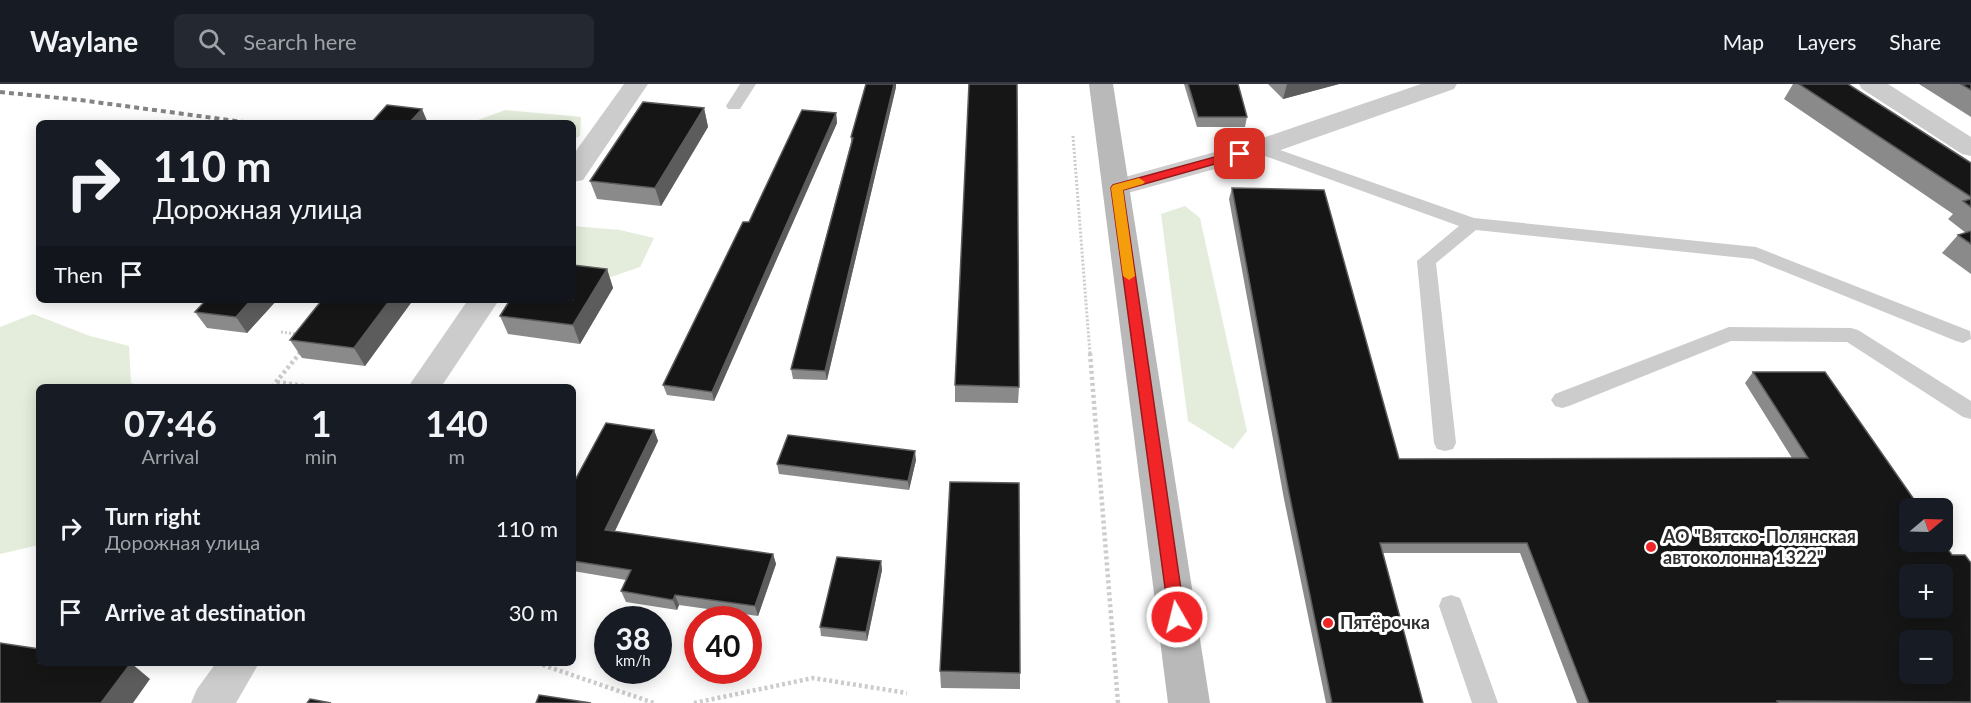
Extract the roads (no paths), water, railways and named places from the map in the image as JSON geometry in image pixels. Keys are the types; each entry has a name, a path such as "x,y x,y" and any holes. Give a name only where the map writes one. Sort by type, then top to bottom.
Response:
{"street":[{"path":"576,170 636,84"},
{"path":"1101,84 1189,703"},
{"path":"1117,188 1260,148 1445,84"},
{"path":"1871,84 1971,148"},
{"path":"426,384 482,303"},
{"path":"212,703 237,666"}],"lane":[{"path":"734,106 748,84"},
{"path":"1260,148 1472,224 1756,253 1963,336"},
{"path":"1445,443 1426,261 1472,224"},
{"path":"1562,400 1729,334 1851,335 1971,411"},
{"path":"1451,606 1485,703"}],"railway":[{"path":"0,92 229,120"}],"place":[{"name":"АО \"Вятско-Полянская автоколонна 1322\"","path":"1651,547"},
{"name":"Пятёрочка","path":"1328,623"}]}
